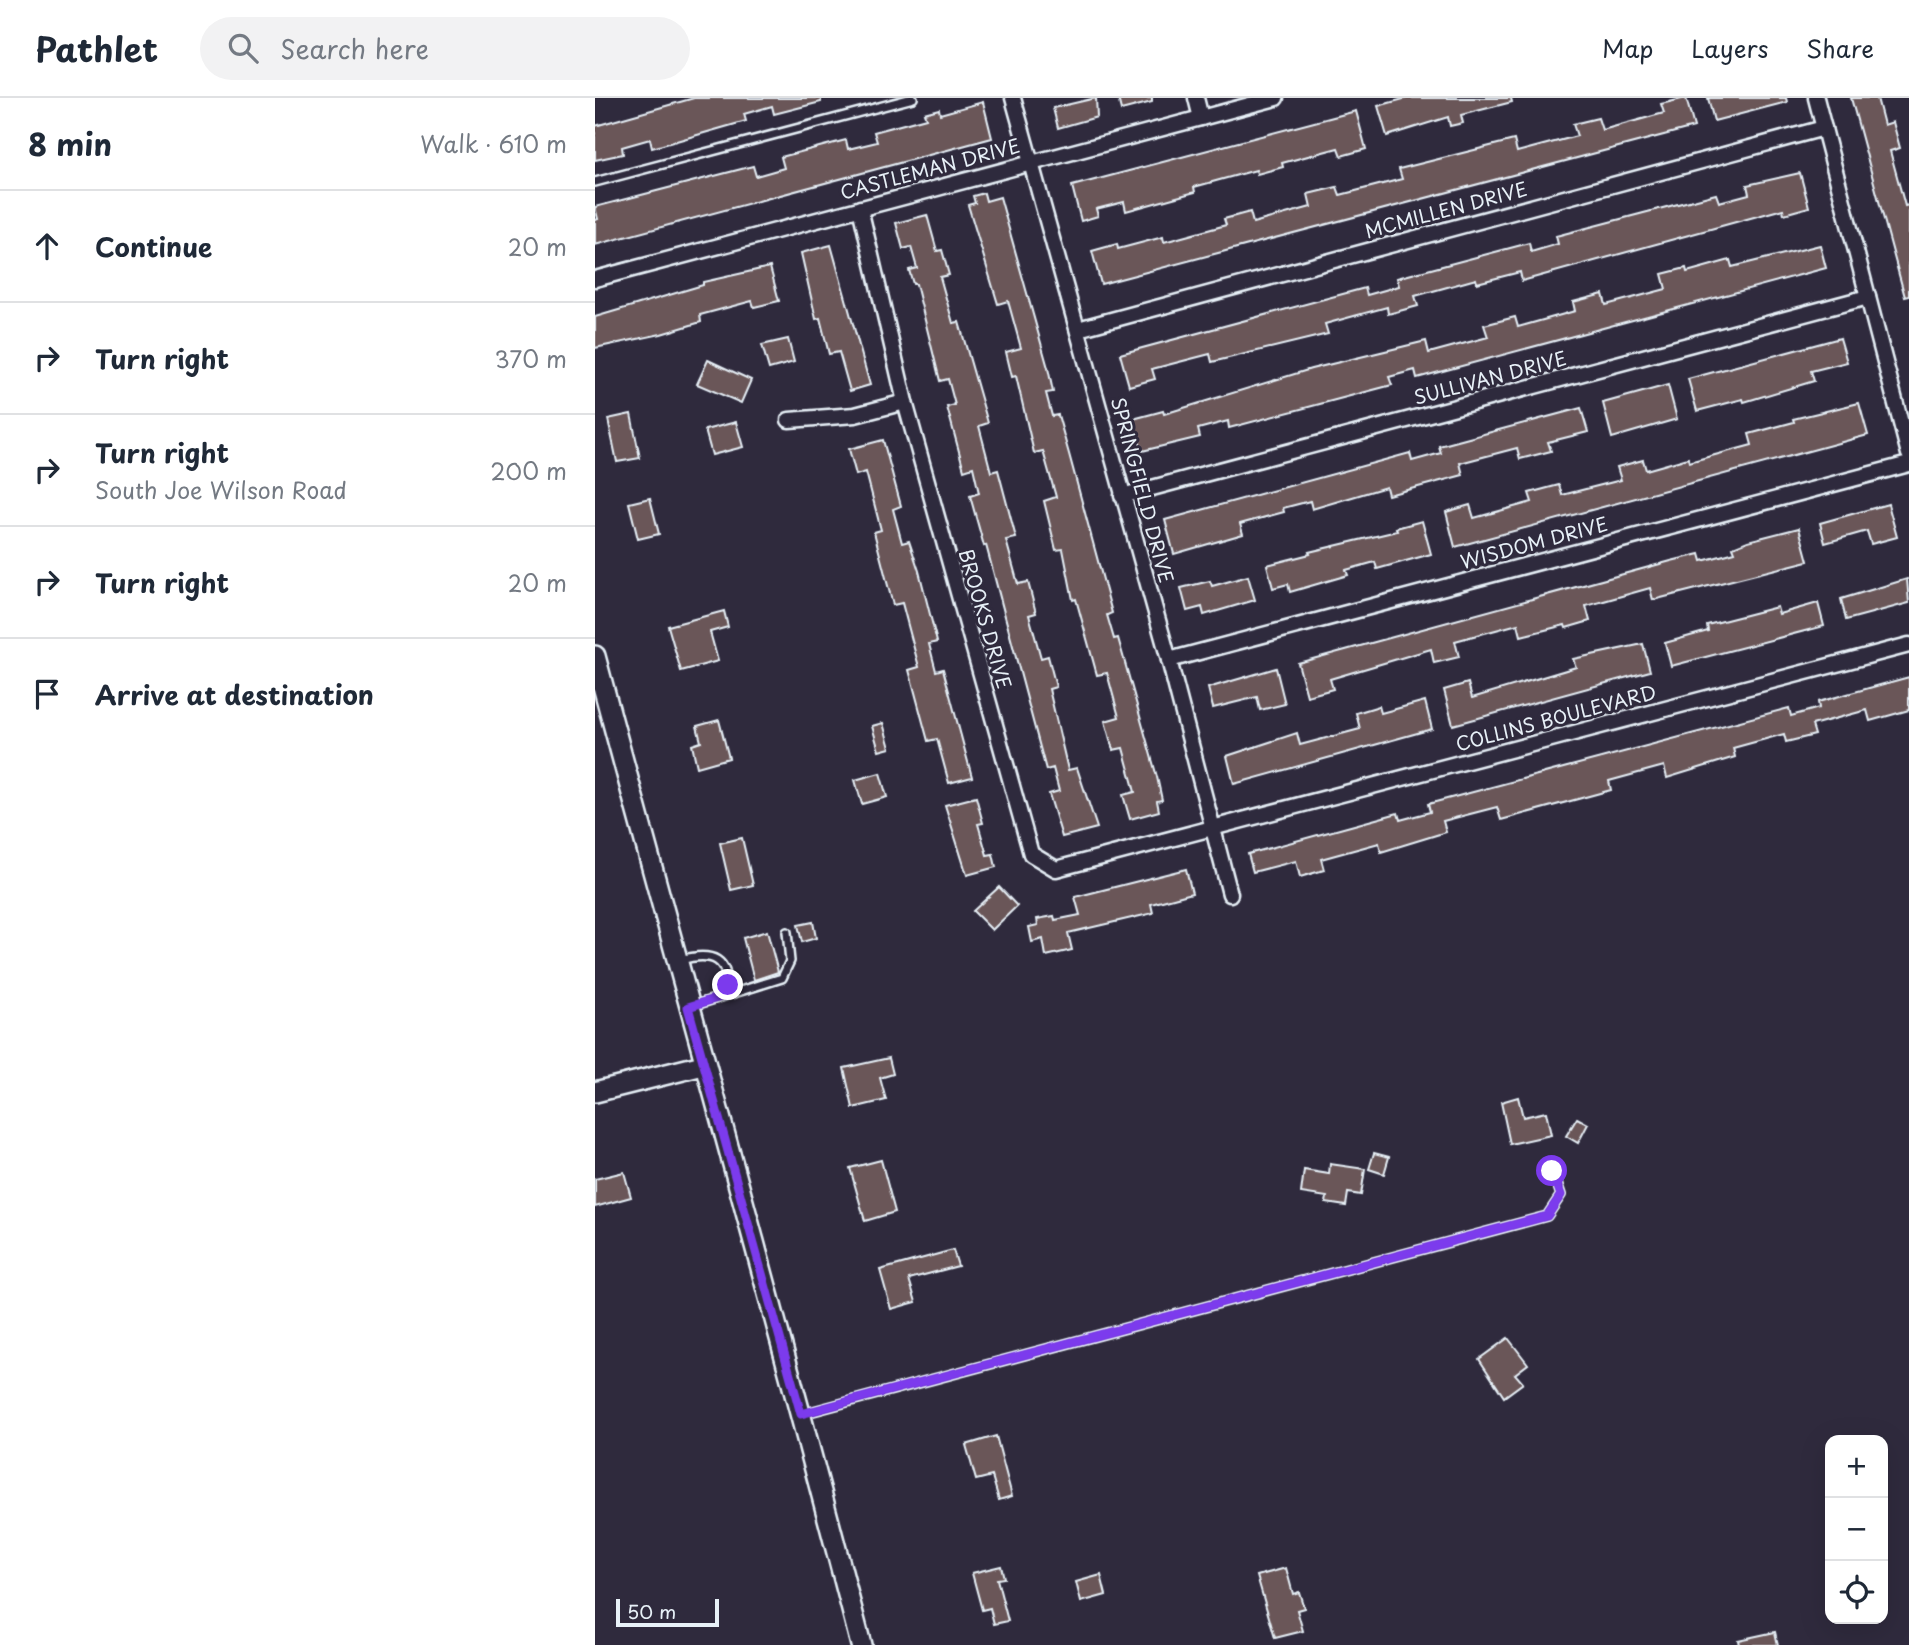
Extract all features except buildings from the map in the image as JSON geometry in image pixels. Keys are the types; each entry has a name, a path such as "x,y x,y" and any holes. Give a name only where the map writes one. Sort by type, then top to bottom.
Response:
{"street":[{"name":"SPRINGFIELD DRIVE","path":"1013,98 1169,660 1230,894"},
{"path":"1196,98 1201,118"},
{"name":"CASTLEMAN DRIVE","path":"595,279 1276,98"},
{"path":"1816,98 1909,454"},
{"name":"MCMILLEN DRIVE","path":"1077,329 1824,128"},
{"name":"BROOKS DRIVE","path":"860,208 905,402 1031,854 1056,869 1213,828"},
{"name":"SULLIVAN DRIVE","path":"1122,496 1868,297"},
{"path":"789,420 855,415 905,402"},
{"name":"WISDOM DRIVE","path":"1169,660 1909,464"},
{"name":"COLLINS BOULEVARD","path":"1213,828 1909,645"},
{"path":"595,656 861,1645"},
{"path":"595,1092 703,1065"}],"lane":[{"path":"595,183 913,98"},
{"path":"688,1007 782,978 790,961 787,932"},
{"path":"676,961 707,956 717,960 726,971 727,995"},
{"path":"801,1414 1547,1216 1561,1195 1552,1171"}],"route":[{"path":"728,985 727,995 688,1007 801,1414 1547,1216 1561,1195 1552,1171"}]}
